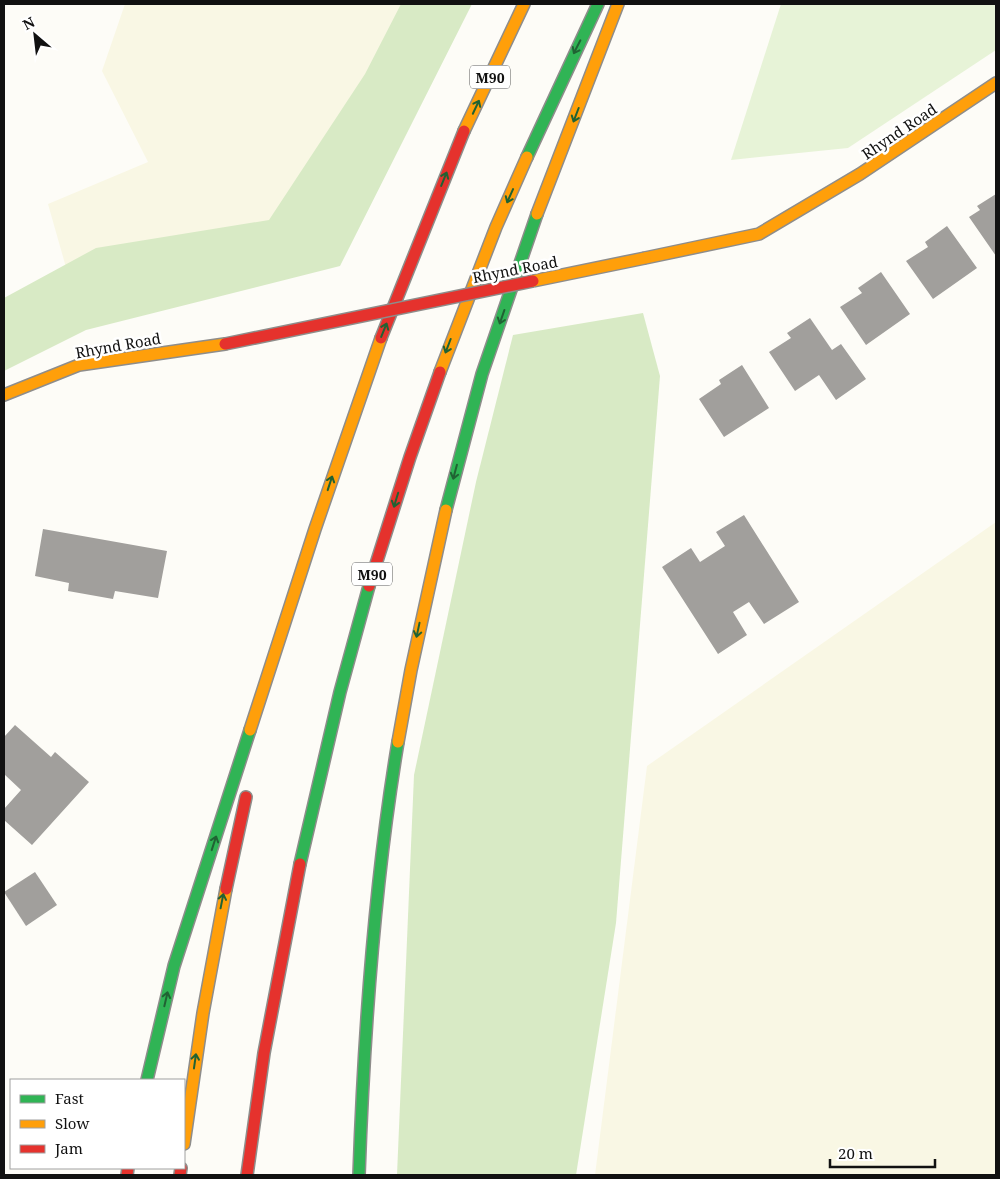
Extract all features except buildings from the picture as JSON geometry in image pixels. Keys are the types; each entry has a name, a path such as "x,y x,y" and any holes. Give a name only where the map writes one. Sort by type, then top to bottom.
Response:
{"main road":[{"name":"M90","path":"147,1079 174,966 315,529 375,353 455,151 524,4"},
{"name":"M90","path":"247,1175 276,984 304,836 336,700 371,579 412,447 447,349 494,231 569,62 598,4"},
{"path":"360,1175 363,1054 373,921 386,819 408,681 443,517 486,362 534,225 618,4"},
{"name":"Rhynd Road","path":"4,396 79,365 226,344 758,234 860,174 996,83"},
{"name":"M90","path":"256,750 315,529"},
{"path":"185,1136 200,1021 225,885 248,788"}],"shaded area":[{"path":"125,4 414,4 284,255 69,278 48,204 148,162 102,71"},
{"path":"996,522 996,1175 595,1175 647,766"}],"green space":[{"path":"401,4 472,4 340,266 86,330 4,371 4,298 96,248 269,220 365,74"},
{"path":"781,4 996,4 996,50 848,148 731,160"},
{"path":"643,313 660,376 616,923 576,1175 397,1175 414,775 476,482 513,335"}],"traffic: fast":[{"path":"527,157 598,4"},
{"path":"446,510 482,374 537,214"},
{"path":"300,864 340,692 369,586"},
{"path":"147,1079 174,966 250,730"},
{"path":"359,1175 371,958 382,850 398,742"}],"traffic: slow":[{"path":"464,131 524,4"},
{"path":"537,214 618,4"},
{"path":"645,258 759,234 860,174 996,83"},
{"path":"440,372 496,227 527,157"},
{"path":"533,281 645,258"},
{"path":"250,730 315,529 381,338"},
{"path":"4,395 79,365 225,344"},
{"path":"398,742 411,670 446,510"},
{"path":"185,1137 203,1013 226,889"}],"traffic: jam":[{"path":"381,338 464,131"},
{"path":"225,344 533,281"},
{"path":"369,586 410,457 440,372"},
{"path":"226,889 246,797"},
{"path":"247,1175 264,1053 300,864"},
{"path":"127,1175 128,1169"},
{"path":"180,1175 181,1169"}]}
